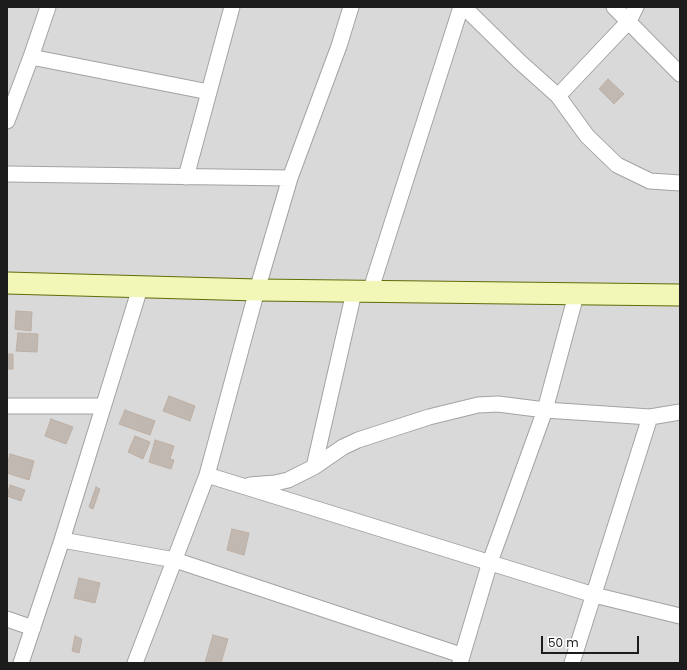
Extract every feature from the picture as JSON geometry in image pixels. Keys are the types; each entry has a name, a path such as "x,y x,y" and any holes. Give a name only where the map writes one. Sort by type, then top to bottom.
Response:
{"street":[{"path":"7,122 48,7"},
{"path":"186,177 232,7"},
{"path":"135,663 207,475 257,290 290,178 339,46 351,7"},
{"path":"314,467 362,292 432,101 461,7"},
{"path":"464,7 520,62 558,96 587,136 617,165 650,180 680,183"},
{"path":"614,7 680,74"},
{"path":"558,96 629,21 636,7"},
{"path":"31,58 209,92"},
{"path":"7,174 290,178"},
{"path":"7,283 140,288 680,296"},
{"path":"21,663 62,540 140,288"},
{"path":"62,540 174,560 460,659 490,562 545,410 576,295"},
{"path":"240,485 275,483 288,480 314,467 343,447 358,440 455,409 478,405 498,404 545,410 650,417 680,412"},
{"path":"7,406 103,406"},
{"path":"572,663 650,417"},
{"path":"207,475 594,595 680,616"},
{"path":"7,619 33,628"}],"shaded area":[{"path":"7,7 680,7 680,663 7,663"}],"building":[{"path":"608,79 624,94 614,104 599,89"},
{"path":"16,311 32,312 31,331 15,329"},
{"path":"18,333 38,334 37,352 16,351"},
{"path":"7,354 13,354 13,369 7,369"},
{"path":"169,396 195,406 190,421 163,411"},
{"path":"125,410 155,421 150,435 119,424"},
{"path":"51,419 73,427 66,444 45,436"},
{"path":"135,436 150,442 143,459 128,452"},
{"path":"155,440 174,446 170,459 174,460 171,469 149,462"},
{"path":"10,454 34,461 29,480 7,473"},
{"path":"10,485 25,490 21,501 7,496"},
{"path":"96,487 100,489 93,509 89,507"},
{"path":"232,529 249,533 244,555 227,550"},
{"path":"79,578 100,583 95,603 74,598"},
{"path":"213,635 228,639 221,663 205,663"},
{"path":"75,636 82,639 79,653 72,651"}]}
